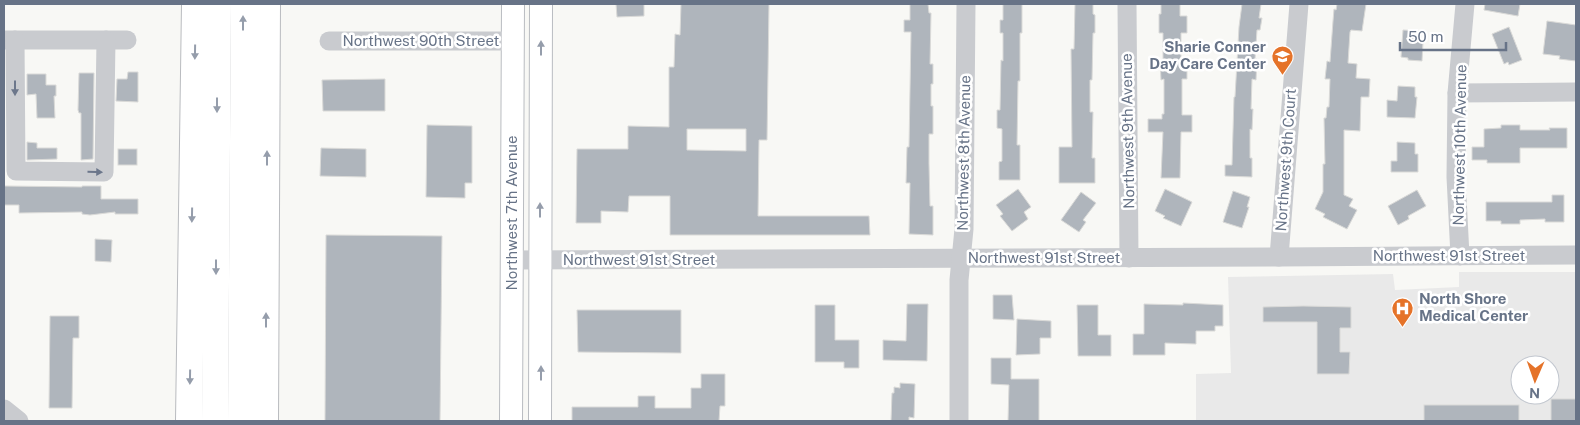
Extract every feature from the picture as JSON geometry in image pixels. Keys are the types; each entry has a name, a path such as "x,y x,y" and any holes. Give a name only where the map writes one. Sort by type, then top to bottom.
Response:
{"highway":[{"path":"189,421 195,4"},
{"path":"215,421 218,4"},
{"path":"241,421 244,4"},
{"path":"265,421 267,4"},
{"path":"266,360 283,412 283,421"}],"main road":[{"name":"Northwest 7th Avenue","path":"511,421 513,4"},
{"name":"Northwest 7th Avenue","path":"540,421 541,4"}],"street":[{"name":"Northwest 8th Avenue","path":"959,421 959,280 964,229 966,4"},
{"name":"Northwest 9th Avenue","path":"1127,4 1129,258"},
{"name":"Northwest 9th Court","path":"1279,257 1299,4"},
{"name":"Northwest 10th Avenue","path":"1460,256 1456,177 1457,93 1465,4"},
{"path":"106,40 104,172 16,171 9,40 106,40 127,40"},
{"name":"Northwest 90th Street","path":"329,41 513,41"},
{"path":"1457,93 1576,92"},
{"name":"Northwest 91st Street","path":"511,260 1576,255"},
{"path":"4,409 18,421"}],"shaded area":[{"name":"North Shore Medical Center","path":"1459,272 1576,272 1576,421 1196,421 1196,374 1231,373 1228,277 1393,274 1395,290 1459,287"}],"building":[{"path":"616,4 644,4 644,16 617,17"},
{"path":"681,4 769,4 767,140 759,140 758,216 869,216 870,235 670,235 670,196 629,196 628,212 601,211 601,223 576,223 577,149 628,149 628,126 669,127 669,67 674,67 675,34 680,35","holes":["687,129 746,129 746,151 687,150"]},
{"path":"910,4 928,4 929,13 931,13 930,64 933,64 931,106 933,106 933,134 929,134 929,164 930,206 933,206 933,235 909,234 910,183 906,183 907,147 909,147 911,32 904,32 904,20 910,20"},
{"path":"1003,4 1022,4 1017,145 1020,145 1020,180 999,180 999,162 1002,161 1002,129 997,128 997,110 1000,110 1001,60 1003,61 1003,33 1000,33 1000,20 1003,20"},
{"path":"1075,4 1093,4 1093,14 1095,15 1092,80 1090,80 1090,112 1093,112 1092,158 1095,158 1095,183 1059,183 1059,147 1072,147 1071,49 1074,49"},
{"path":"1161,4 1180,4 1180,16 1187,16 1187,33 1181,33 1181,68 1187,68 1187,79 1182,79 1182,115 1192,115 1192,132 1181,132 1180,178 1161,178 1163,132 1148,132 1148,119 1162,119 1162,114 1164,114 1164,79 1161,80 1160,60 1163,60 1163,33 1159,33"},
{"path":"1242,4 1261,4 1259,18 1262,18 1260,30 1257,30 1256,80 1252,79 1251,109 1253,109 1252,130 1250,129 1250,158 1252,158 1252,177 1225,176 1225,165 1232,165 1234,97"},
{"path":"1337,4 1366,4 1362,31 1351,30 1350,32 1348,63 1357,64 1356,78 1370,79 1369,97 1361,97 1360,131 1344,130 1344,195 1353,199 1349,206 1357,210 1347,229 1323,217 1325,214 1315,209 1323,192 1323,164 1325,164 1324,118 1326,118 1327,107 1329,107 1330,79 1325,79 1327,61 1330,62 1334,9 1336,10"},
{"path":"1485,4 1520,4 1518,16 1484,10"},
{"path":"1547,21 1576,25 1576,61 1559,59 1560,56 1543,54"},
{"path":"1509,27 1522,60 1509,65 1508,62 1504,64 1492,34"},
{"path":"1403,30 1421,31 1421,42 1423,42 1422,61 1408,60 1408,58 1401,57"},
{"path":"128,72 138,72 138,102 116,101 117,79 127,79"},
{"path":"79,73 94,73 93,159 81,160 81,113 78,110"},
{"path":"27,74 46,74 46,85 56,85 56,96 54,96 55,118 37,118 36,94 27,95"},
{"path":"385,79 385,111 323,111 322,80"},
{"path":"1398,86 1415,87 1415,97 1417,97 1415,118 1387,117 1387,100 1397,101"},
{"path":"427,125 472,126 472,183 465,183 465,198 426,197"},
{"path":"1501,125 1520,125 1520,130 1567,128 1567,148 1520,148 1520,163 1487,163 1487,160 1472,160 1472,147 1484,147 1484,129 1501,128"},
{"path":"27,142 37,143 37,148 57,148 57,159 27,160"},
{"path":"1397,142 1415,143 1415,154 1418,154 1418,172 1391,172 1391,161 1397,161"},
{"path":"321,148 366,149 366,177 320,176"},
{"path":"118,149 137,149 137,165 118,165"},
{"path":"4,186 101,186 101,199 138,199 138,214 115,214 115,212 90,215 82,214 82,212 19,213 19,205 4,205"},
{"path":"1018,189 1031,207 1024,212 1028,219 1012,231 1000,216 1003,214 996,205"},
{"path":"1165,189 1192,202 1181,226 1163,218 1165,216 1155,211"},
{"path":"1417,190 1426,206 1408,216 1409,219 1398,225 1388,206"},
{"path":"1233,191 1250,197 1247,207 1249,207 1242,228 1223,222"},
{"path":"1081,192 1096,203 1083,220 1086,222 1079,232 1061,220"},
{"path":"1552,195 1564,195 1564,222 1545,222 1545,219 1520,220 1520,224 1501,224 1501,221 1486,221 1486,202 1552,202"},
{"path":"326,235 442,236 440,421 325,421"},
{"path":"95,239 112,240 111,262 95,261"},
{"path":"993,295 1012,295 1014,320 993,319"},
{"path":"1183,303 1223,305 1223,326 1215,326 1215,331 1196,331 1196,344 1165,343 1165,355 1133,355 1133,334 1144,334 1144,304 1183,305"},
{"path":"907,304 928,304 927,361 883,360 883,340 906,341"},
{"path":"815,305 835,305 835,340 859,340 859,368 844,368 844,362 815,362"},
{"path":"1077,305 1098,305 1098,335 1111,335 1111,356 1078,356"},
{"path":"1263,307 1351,307 1351,328 1340,328 1340,352 1350,352 1349,374 1317,374 1317,322 1263,322"},
{"path":"577,310 681,310 681,353 578,352"},
{"path":"50,316 79,316 79,338 73,338 72,408 49,408"},
{"path":"1017,319 1051,321 1051,338 1040,338 1040,354 1016,355"},
{"path":"991,358 1011,358 1011,379 1039,379 1039,421 1008,421 1009,385 991,384"},
{"path":"701,374 725,374 725,406 720,406 719,421 572,421 572,407 638,407 638,396 655,396 655,408 691,408 691,388 701,388"},
{"path":"900,383 915,384 914,418 909,417 909,421 891,421 892,393 894,393 894,387 900,388"},
{"path":"1560,399 1576,399 1576,421 1551,421 1551,405 1560,405"},
{"path":"1424,405 1519,405 1519,421 1424,421"}],"place":[{"name":"Sharie Conner Day Care Center","path":"1282,75"},
{"name":"North Shore Medical Center","path":"1403,327"}]}
